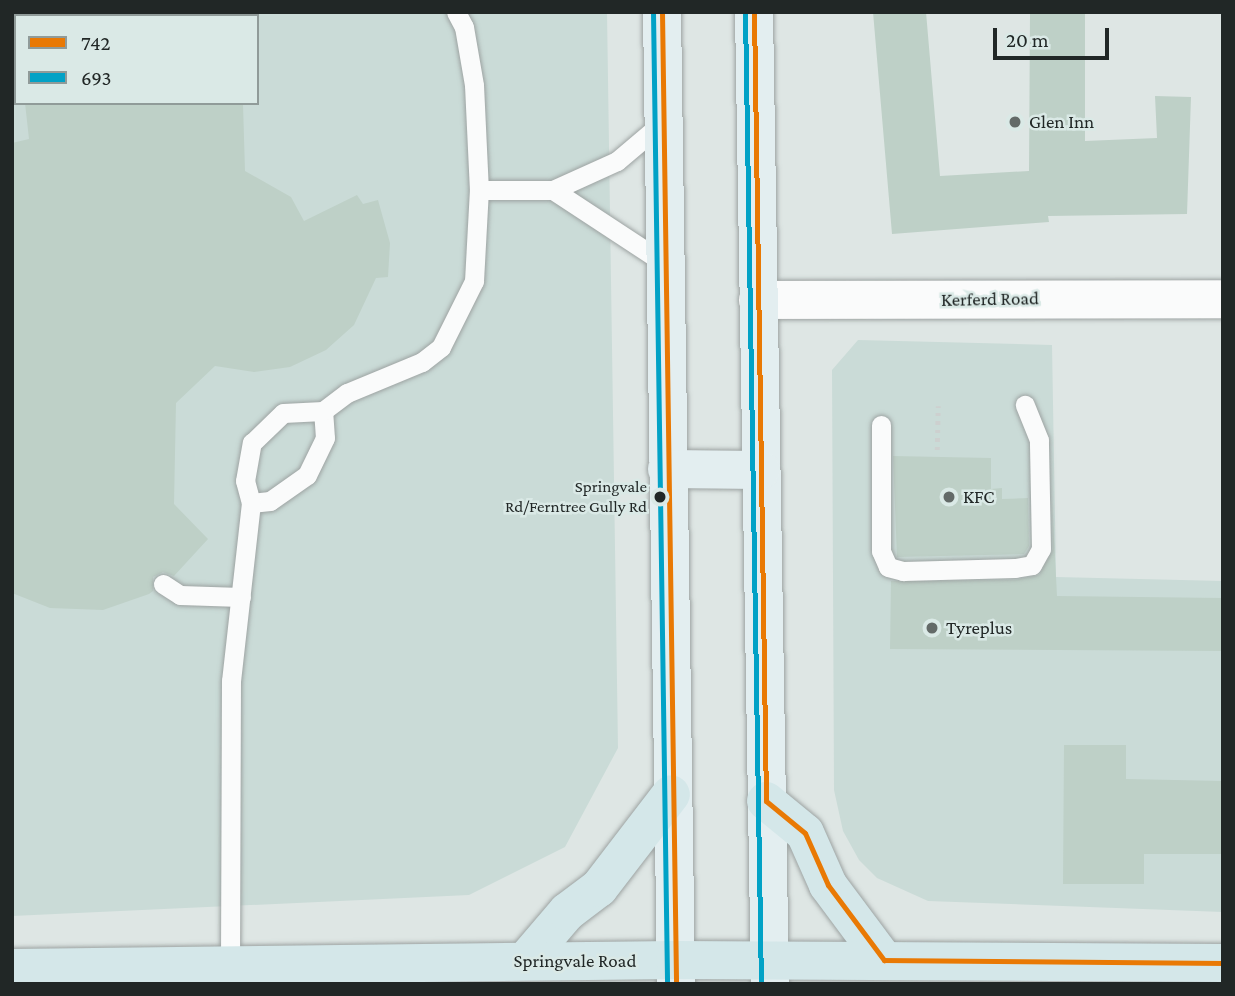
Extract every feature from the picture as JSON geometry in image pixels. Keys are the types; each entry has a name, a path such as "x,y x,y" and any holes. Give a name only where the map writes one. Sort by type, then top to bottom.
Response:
{"highway":[{"path":"525,961 567,912 599,888 671,794"},
{"path":"766,801 805,833 828,885 884,960"},
{"name":"Springvale Road","path":"12,968 230,964 382,973 525,961 675,972 769,972 884,960 1223,963"}],"main road":[{"path":"662,12 675,972"},
{"path":"754,12 769,972"},
{"path":"667,469 761,470"}],"street":[{"name":"Kerferd Road","path":"758,300 1223,299"}],"lane":[{"path":"230,964 231,681 251,503 245,481 252,443 283,413 323,411 347,393 422,362 441,347 474,281 480,190 474,85 464,27 456,12"},
{"path":"480,190 552,190 617,161 663,122"},
{"path":"552,190 664,262"},
{"path":"881,425 881,551 888,567 903,571 1015,568 1032,565 1041,549 1039,440 1025,405"},
{"path":"251,503 270,501 307,475 325,438 323,411"},
{"path":"163,584 180,595 240,597"}],"path":[{"path":"937,450 938,406"}],"shaded area":[{"path":"12,12 607,12 618,748 565,847 469,895 12,916"},
{"path":"858,340 1052,345 1056,577 1223,581 1223,912 928,901 877,878 859,860 843,831 834,790 832,370"}],"building":[{"path":"873,12 926,12 940,176 1029,171 1030,13 1085,12 1085,141 1157,138 1155,96 1191,97 1187,214 1048,216 1049,222 892,234"},
{"path":"25,105 243,105 245,171 291,197 304,221 357,195 363,204 378,200 390,243 388,277 376,278 354,325 326,350 290,367 254,372 215,366 176,403 174,504 208,539 174,576 163,572 153,577 153,591 149,594 103,610 50,608 12,593 12,143 29,139"},
{"path":"893,456 991,458 991,489 1002,488 1002,499 1028,498 1029,546 1024,554 897,557"},
{"path":"1052,497 1057,596 1223,598 1223,651 890,649 891,581 1015,580 1039,575 1053,549"},
{"path":"1064,745 1126,745 1126,779 1223,781 1223,854 1144,854 1144,884 1063,884"}],"transit line":[{"name":"693","path":"653,12 667,984"},
{"name":"742","path":"662,12 676,984"},
{"name":"693","path":"745,12 761,984"},
{"name":"742","path":"754,12 766,801 805,833 828,885 884,960 1223,963"}],"place":[{"name":"Glen Inn","path":"1015,122"},
{"name":"Springvale Rd/Ferntree Gully Rd","path":"660,497"},
{"name":"KFC","path":"949,497"},
{"name":"Tyreplus","path":"932,628"}]}
